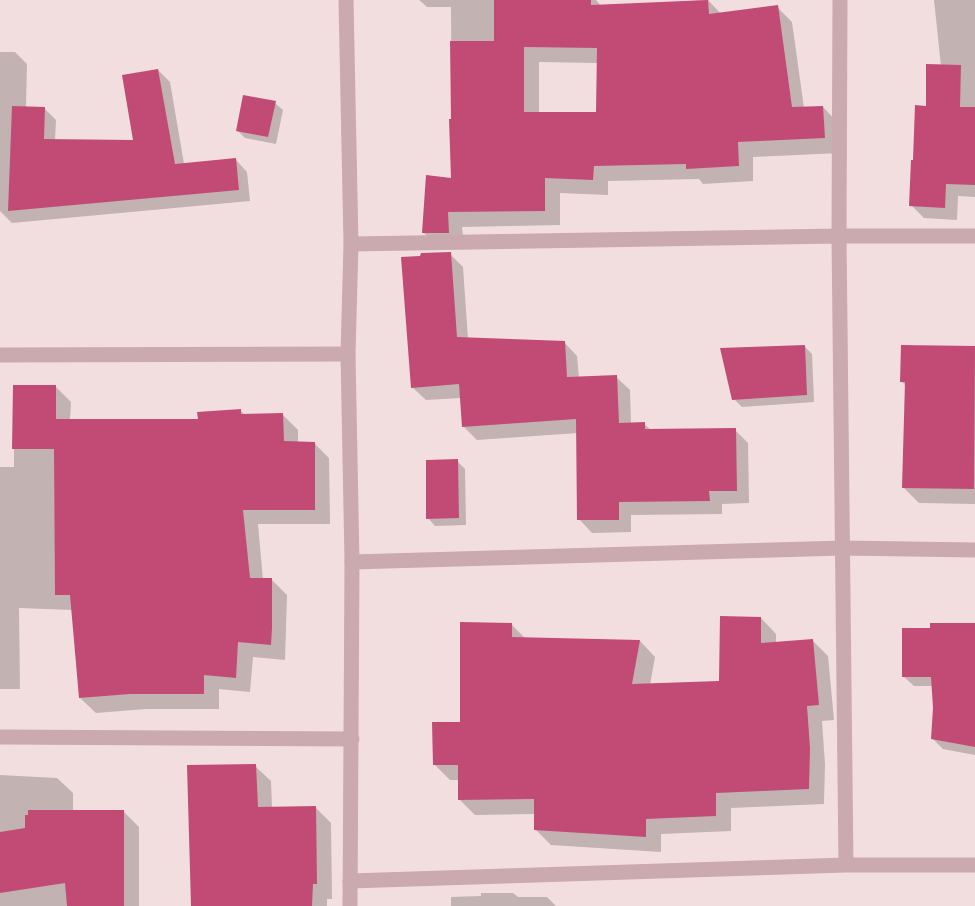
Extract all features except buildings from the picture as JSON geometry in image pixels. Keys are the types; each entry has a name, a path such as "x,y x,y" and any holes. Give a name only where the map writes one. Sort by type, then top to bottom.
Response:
{"street":[{"path":"346,0 351,244 348,354 352,562 350,906"},
{"path":"840,0 839,236 846,865"},
{"path":"351,244 975,236"},
{"path":"0,356 348,354"},
{"path":"352,562 843,548 975,550"},
{"path":"0,737 352,739"},
{"path":"350,881 846,865 975,865"}]}
